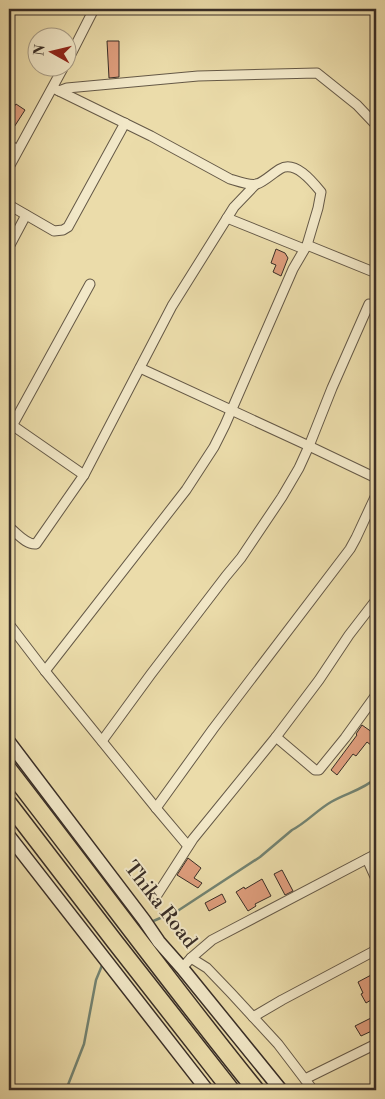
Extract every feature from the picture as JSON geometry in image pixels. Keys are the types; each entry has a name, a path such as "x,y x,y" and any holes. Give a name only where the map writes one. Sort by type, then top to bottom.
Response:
{"highway":[{"name":"Thika Road","path":"9,770 130,930 153,946 256,1090"},
{"path":"9,804 231,1090"}],"main road":[{"name":"Thika Road","path":"9,742 144,920 153,946 182,968 281,1090"},
{"path":"9,836 207,1090"}],"street":[{"path":"78,40 94,9"},
{"path":"56,90 198,76 317,73 357,105 376,125"},
{"path":"9,166 13,155 56,90 60,78"},
{"path":"56,90 181,152 230,179 256,184"},
{"path":"9,205 54,231 63,230 68,227 124,123"},
{"path":"9,144 13,155"},
{"path":"9,527 28,543 36,544 84,475 172,306 234,207 256,184 282,167 298,170 321,192 314,224 226,425 186,490 45,671"},
{"path":"9,247 26,215"},
{"path":"227,218 376,272"},
{"path":"84,475 10,425 90,284"},
{"path":"102,741 150,674 242,558 282,497 309,446 369,304"},
{"path":"140,368 376,478"},
{"path":"156,808 213,729 350,549 376,494"},
{"path":"157,895 188,846 276,737 376,600"},
{"path":"9,624 188,846"},
{"path":"276,737 315,770 319,770 376,695"},
{"path":"182,968 212,940 376,854"},
{"path":"367,859 376,879"},
{"path":"253,1017 376,950"},
{"path":"191,958 207,968 278,1044 313,1090"},
{"path":"305,1079 376,1044"}],"building":[{"path":"107,41 119,41 119,77 109,78"},
{"path":"16,104 25,110 9,135 9,114"},
{"path":"276,249 285,253 288,258 281,276 273,272 276,265 271,263"},
{"path":"362,725 376,735 376,749 367,742 356,756 353,754 337,775 331,770 357,735"},
{"path":"188,858 201,868 194,878 202,883 198,888 177,875"},
{"path":"282,870 293,891 285,895 274,874"},
{"path":"262,879 271,896 255,904 256,906 248,911 236,892"},
{"path":"222,894 226,902 209,911 205,903"},
{"path":"373,974 376,979 376,997 366,1003 358,982"},
{"path":"373,1017 376,1029 361,1036 355,1026"}],"waterway":[{"path":"151,922 179,910 260,857 326,805 366,786 376,778"},
{"path":"66,1090 84,1044 96,980 103,963"}]}
